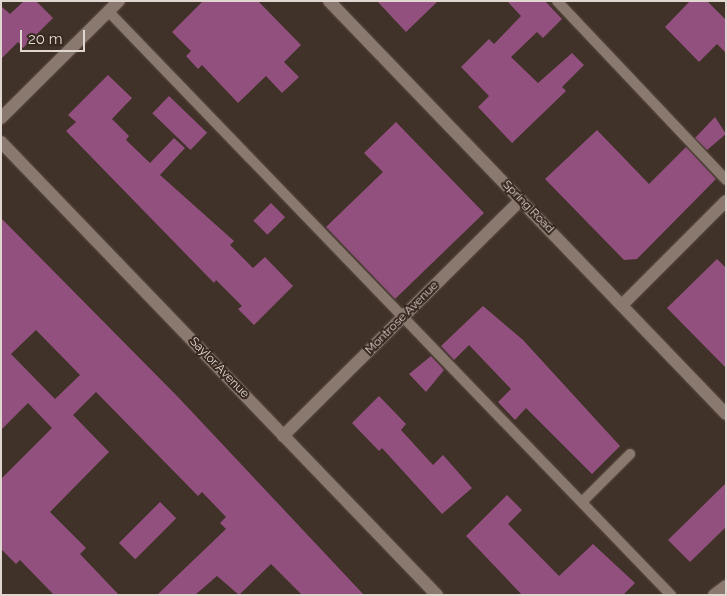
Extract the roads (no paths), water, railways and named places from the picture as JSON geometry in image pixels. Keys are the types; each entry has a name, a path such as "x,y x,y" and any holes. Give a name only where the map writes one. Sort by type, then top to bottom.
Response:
{"street":[{"path":"1,118 119,1"},
{"name":"Spring Road","path":"329,1 726,414"},
{"name":"Saylor Avenue","path":"1,142 437,595"},
{"name":"Montrose Avenue","path":"283,436 521,200"},
{"path":"622,305 726,202"},
{"path":"714,595 726,586"}],"lane":[{"path":"557,1 726,180"},
{"path":"109,12 671,595"},
{"path":"582,502 630,454"}]}
